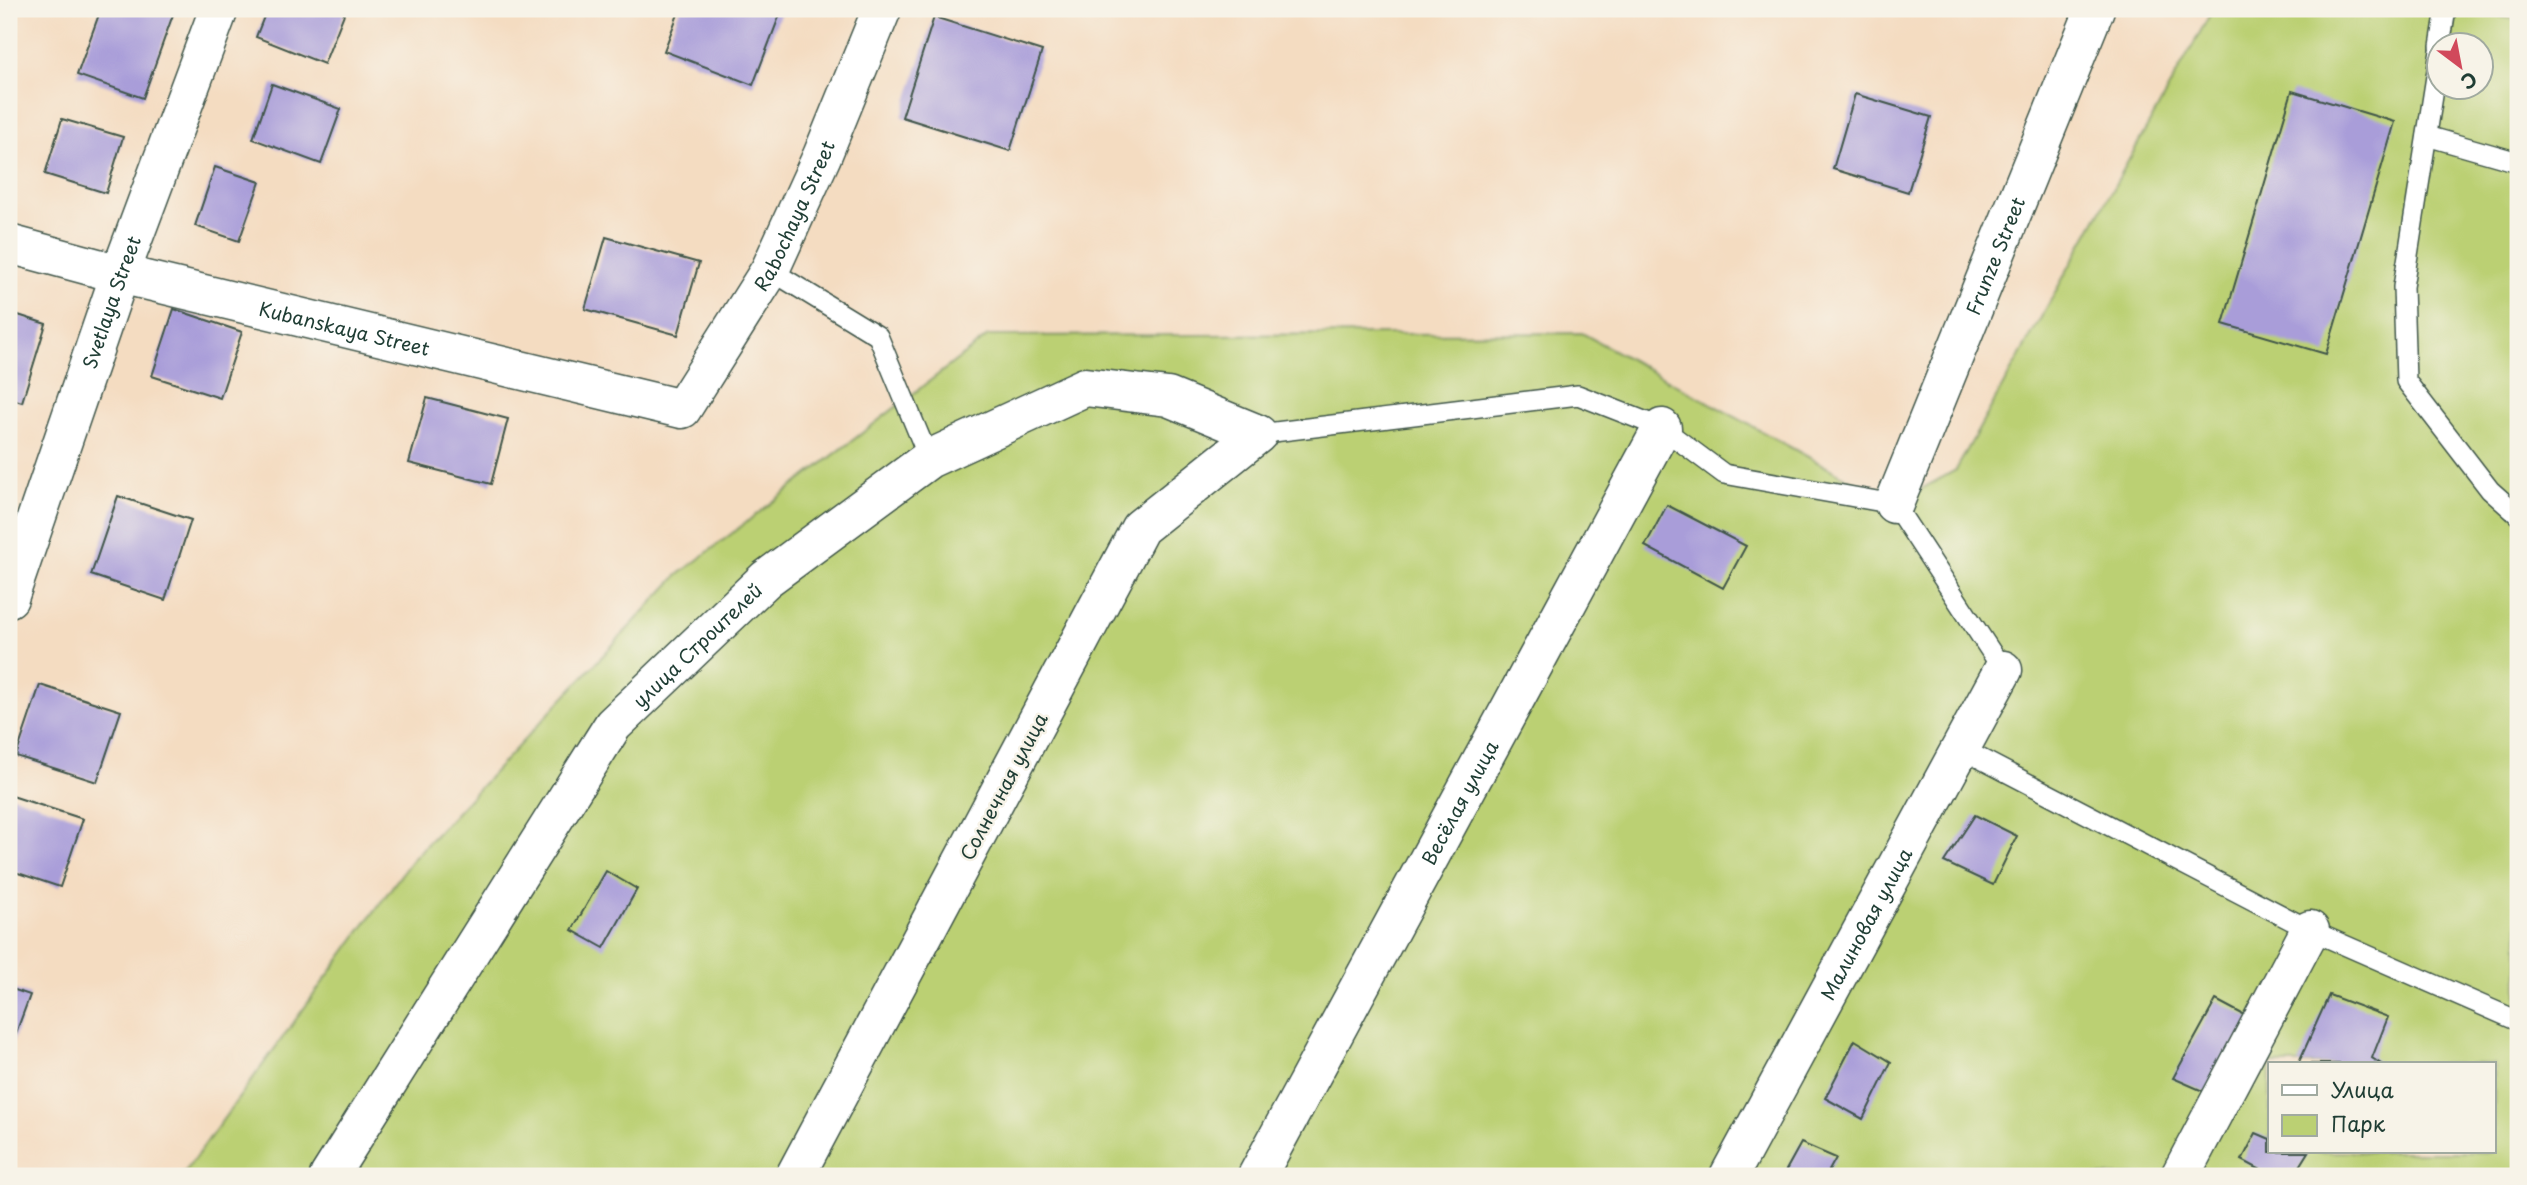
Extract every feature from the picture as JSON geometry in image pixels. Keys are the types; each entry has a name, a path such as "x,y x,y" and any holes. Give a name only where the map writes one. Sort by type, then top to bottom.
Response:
{"street":[{"name":"Svetlaya Street","path":"9,598 120,274 219,9"},
{"name":"Rabochaya Street","path":"681,409 770,270 822,156 882,9"},
{"name":"Frunze Street","path":"1894,504 2095,9"},
{"name":"Kubanskaya Street","path":"9,244 120,274 681,409"},
{"name":"улица Строителей","path":"329,1176 613,724 765,579 929,459 1085,387 1168,397 1258,434"},
{"name":"Весёлая улица","path":"1257,1176 1662,428"},
{"name":"Солнечная улица","path":"795,1176 1140,528 1258,434"},
{"name":"Малиновая улица","path":"1729,1176 2003,670"},
{"path":"2180,1176 2311,930"}],"lane":[{"path":"2442,32 2446,9"},
{"path":"2432,102 2403,287 2406,381 2490,490 2518,515"},
{"path":"2427,135 2518,162"},
{"path":"770,270 878,336 929,459"},
{"path":"1258,434 1578,395 1662,428 1724,474 1894,504 2003,670"},
{"path":"1962,749 2311,930 2518,1021"}],"green space":[{"path":"2213,9 2454,9 2518,20 2518,1176 182,1176 411,861 678,575 988,336 1582,333 1894,504 1956,470"}],"building":[{"path":"101,9 175,9 143,98 77,75"},
{"path":"267,9 346,9 324,64 256,37"},
{"path":"680,9 782,9 753,85 664,51"},
{"path":"934,17 1042,51 1010,151 902,117"},
{"path":"272,84 341,109 321,164 253,139"},
{"path":"2292,91 2395,122 2326,354 2223,324"},
{"path":"1855,94 1931,117 1908,192 1833,169"},
{"path":"62,119 123,137 106,193 45,174"},
{"path":"215,167 260,182 239,241 195,226"},
{"path":"606,237 699,263 678,335 585,309"},
{"path":"174,309 242,332 220,398 152,376"},
{"path":"9,312 46,324 22,402 9,398"},
{"path":"427,398 508,419 491,484 409,463"},
{"path":"118,496 191,520 165,600 91,575"},
{"path":"1667,505 1746,546 1723,588 1645,546"},
{"path":"40,685 121,711 97,782 16,756"},
{"path":"9,795 83,819 60,887 9,870"},
{"path":"1975,815 2017,836 1993,885 1944,862"},
{"path":"606,871 637,889 604,948 572,930"},
{"path":"9,988 30,995 9,1052"},
{"path":"2329,995 2388,1017 2372,1058 2378,1062 2299,1062"},
{"path":"2216,1000 2261,1024 2221,1099 2173,1078"},
{"path":"1855,1040 1891,1062 1863,1119 1825,1098"},
{"path":"2256,1133 2268,1138 2268,1154 2308,1154 2294,1176 2272,1176 2242,1160"},
{"path":"1801,1143 1836,1158 1826,1176 1799,1176 1785,1172"}]}
